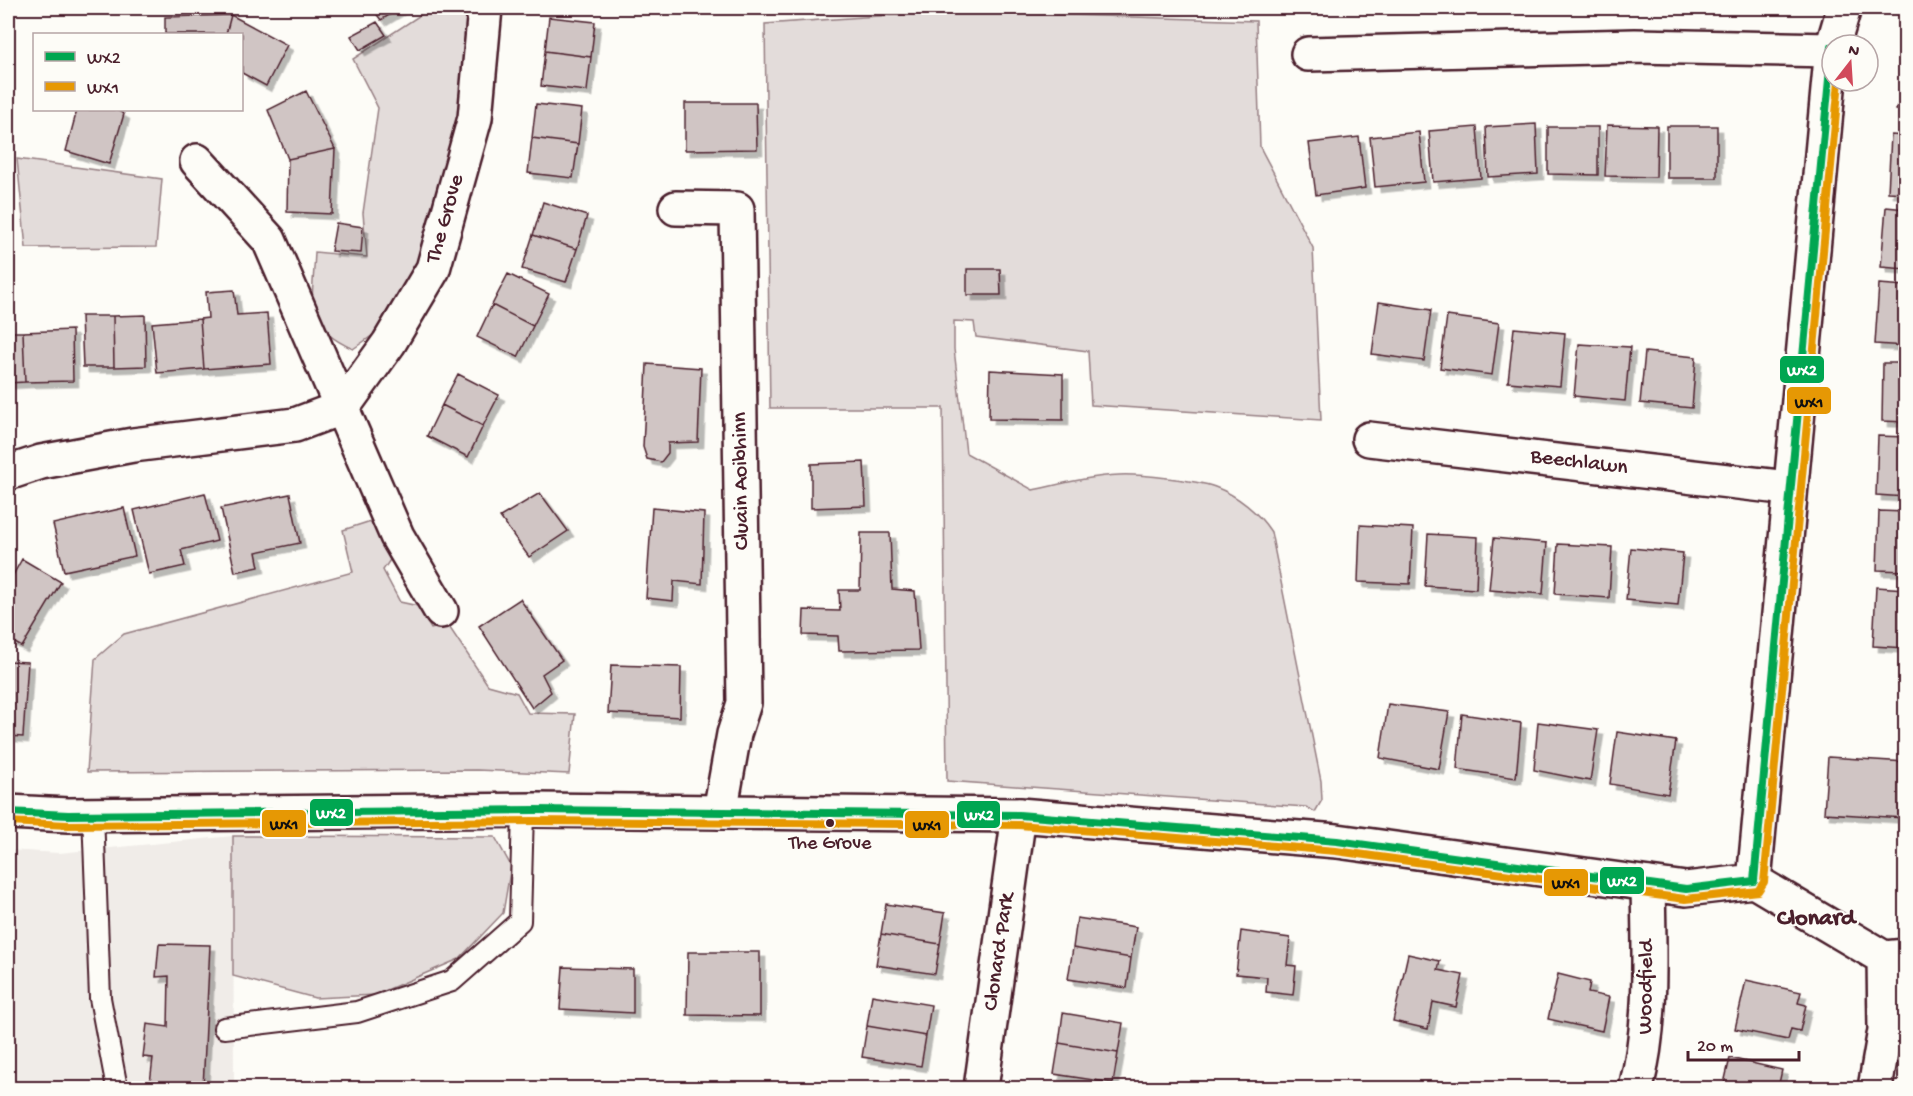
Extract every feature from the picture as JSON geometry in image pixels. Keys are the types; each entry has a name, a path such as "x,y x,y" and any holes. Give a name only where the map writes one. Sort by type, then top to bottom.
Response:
{"street":[{"name":"The Grove","path":"343,407 389,343 433,269 475,118 485,8"},
{"path":"1836,33 1844,8"},
{"path":"1308,54 1635,45 1820,47"},
{"path":"1754,881 1828,93"},
{"path":"197,161 269,240 397,536 441,611"},
{"name":"Cluain Aoibhinn","path":"676,208 737,209 744,704 734,734 720,812"},
{"path":"8,473 41,462 133,445 295,425 343,407"},
{"name":"Beechlawn","path":"1369,439 1789,488"},
{"path":"8,812 93,814 523,811 1018,815 1337,841 1686,889 1754,881 1895,957 1875,1089"},
{"name":"Clonard Park","path":"981,1089 1018,815"},
{"name":"Woodfield","path":"1636,1089 1646,1053 1648,884"}],"lane":[{"path":"224,1028 357,1012 452,981 520,921 523,811"},
{"path":"93,814 100,999 117,1089"}],"shaded area":[{"path":"431,8 469,8 458,115 422,254 373,335 353,349 325,331 318,321 312,299 315,252 367,257 363,213 378,108 353,59"},
{"path":"948,11 1256,21 1260,147 1313,248 1321,420 1091,405 1088,351 976,337 974,322 954,321 954,349 966,453 1033,490 1119,475 1140,475 1206,484 1223,490 1239,500 1266,525 1271,532 1321,781 1322,800 1315,812 1306,807 947,781 943,408 770,408 765,24"},
{"path":"17,159 162,179 156,247 26,248"},
{"path":"371,521 390,560 383,570 400,602 418,606 431,629 448,625 488,685 517,693 528,713 575,714 569,774 477,770 87,772 95,659 124,634 353,572 343,530"},
{"path":"233,836 234,1088 8,1088 8,850 59,853"},
{"path":"233,836 495,837 511,866 503,913 459,959 375,995 315,998 233,976"}],"building":[{"path":"372,8 401,8 381,20"},
{"path":"231,15 226,33 165,33 165,17"},
{"path":"231,15 287,45 266,86 243,74 243,33 226,33"},
{"path":"549,17 595,22 591,57 545,51"},
{"path":"377,22 386,35 360,50 351,36"},
{"path":"545,51 591,57 587,91 541,86"},
{"path":"1906,77 1906,112 1896,110"},
{"path":"306,91 335,149 288,159 268,110"},
{"path":"685,103 756,103 757,149 685,150"},
{"path":"536,104 582,109 578,144 532,138"},
{"path":"77,111 119,111 124,114 109,164 66,151"},
{"path":"1536,124 1538,174 1488,177 1486,127"},
{"path":"1607,125 1657,126 1656,177 1605,176"},
{"path":"1667,126 1717,126 1717,178 1667,178"},
{"path":"1477,127 1481,178 1433,182 1429,131"},
{"path":"1548,127 1598,127 1598,175 1548,174"},
{"path":"1419,132 1424,182 1375,187 1370,137"},
{"path":"1891,135 1906,136 1906,193 1888,192"},
{"path":"1359,137 1365,188 1316,195 1309,143"},
{"path":"532,138 578,144 573,178 528,173"},
{"path":"335,149 332,214 287,212 288,159"},
{"path":"543,202 587,216 577,249 533,235"},
{"path":"1886,207 1906,209 1906,269 1881,267"},
{"path":"336,223 363,227 361,253 331,251"},
{"path":"533,235 577,249 566,282 522,269"},
{"path":"967,269 1000,269 1001,295 967,295"},
{"path":"508,274 549,294 533,326 492,305"},
{"path":"1879,284 1906,286 1906,346 1875,344"},
{"path":"234,290 237,315 267,313 271,364 204,369 200,319 208,318 206,292"},
{"path":"1379,302 1431,310 1424,361 1372,354"},
{"path":"492,305 533,326 518,357 477,337"},
{"path":"145,315 146,366 114,367 113,316"},
{"path":"81,316 113,316 114,367 83,367"},
{"path":"1447,316 1499,323 1492,375 1440,368"},
{"path":"200,319 204,369 157,373 152,323"},
{"path":"1514,328 1565,333 1560,386 1508,382"},
{"path":"72,330 73,381 25,382 23,332"},
{"path":"8,332 23,332 25,382 8,383"},
{"path":"1579,344 1630,347 1625,401 1574,396"},
{"path":"1645,352 1696,357 1692,408 1640,403"},
{"path":"1883,363 1906,363 1906,422 1882,421"},
{"path":"647,364 701,368 698,442 668,443 668,453 661,462 647,459 643,447"},
{"path":"990,370 1063,374 1063,420 989,419"},
{"path":"458,374 499,395 483,426 442,405"},
{"path":"442,405 483,426 468,457 427,436"},
{"path":"1878,436 1906,437 1906,497 1876,495"},
{"path":"864,462 866,506 811,508 811,464"},
{"path":"205,493 217,541 181,550 185,566 149,574 134,510"},
{"path":"540,493 568,531 529,557 500,517"},
{"path":"290,494 300,543 256,552 259,567 235,572 221,508"},
{"path":"124,508 135,556 64,571 53,524"},
{"path":"652,508 704,513 702,584 674,581 673,601 646,598"},
{"path":"1879,511 1906,512 1906,571 1877,570"},
{"path":"1360,525 1413,528 1410,584 1358,582"},
{"path":"861,533 890,533 892,589 915,591 919,650 839,651 838,636 803,635 804,610 840,611 839,590 860,590"},
{"path":"1428,534 1478,537 1476,589 1425,586"},
{"path":"1494,538 1547,543 1543,594 1489,590"},
{"path":"1558,544 1612,547 1609,598 1555,594"},
{"path":"1631,548 1683,553 1678,605 1626,600"},
{"path":"22,559 61,582 22,647 8,639 8,584"},
{"path":"1876,587 1906,589 1906,648 1873,646"},
{"path":"520,599 562,660 542,674 551,692 532,708 479,626"},
{"path":"8,661 28,662 23,737 8,736"},
{"path":"611,665 681,667 680,717 608,713"},
{"path":"1388,704 1449,712 1439,769 1380,758"},
{"path":"1462,714 1521,723 1516,778 1457,769"},
{"path":"1538,722 1598,730 1590,781 1534,770"},
{"path":"1617,732 1676,741 1668,794 1610,784"},
{"path":"1828,757 1906,762 1904,818 1824,813"},
{"path":"886,904 945,913 940,944 881,934"},
{"path":"1077,918 1136,927 1131,958 1073,948"},
{"path":"1241,931 1290,938 1287,965 1296,966 1293,995 1266,992 1267,977 1236,974"},
{"path":"881,934 940,944 935,974 876,965"},
{"path":"159,944 210,945 203,1088 156,1088 157,1084 150,1083 153,1058 143,1057 147,1024 168,1027 169,976 156,977"},
{"path":"1073,948 1131,958 1127,988 1068,979"},
{"path":"688,952 760,952 760,1016 687,1015"},
{"path":"1408,954 1440,961 1438,970 1463,975 1456,1007 1433,1002 1428,1029 1393,1021"},
{"path":"563,967 633,969 633,1013 560,1009"},
{"path":"1558,974 1590,982 1588,993 1609,997 1602,1031 1548,1019"},
{"path":"1746,980 1801,992 1798,1003 1806,1005 1800,1031 1791,1029 1788,1040 1735,1029"},
{"path":"872,995 931,1005 926,1036 867,1026"},
{"path":"1063,1013 1123,1023 1118,1053 1059,1043"},
{"path":"867,1026 926,1036 921,1066 862,1057"},
{"path":"1059,1043 1118,1053 1113,1083 1054,1074"},
{"path":"1730,1058 1782,1070 1778,1088 1723,1088"}],"transit line":[{"name":"WX2","path":"8,812 68,815 535,810 1019,815 1337,841 1686,889 1754,881 1828,93"},
{"name":"WX1","path":"8,822 68,825 535,821 1019,825 1336,851 1685,899 1758,891 1764,882 1838,93"}],"place":[{"name":"The Grove","path":"830,823"}],"district":[{"name":"Clonard","path":"1816,919"}]}
